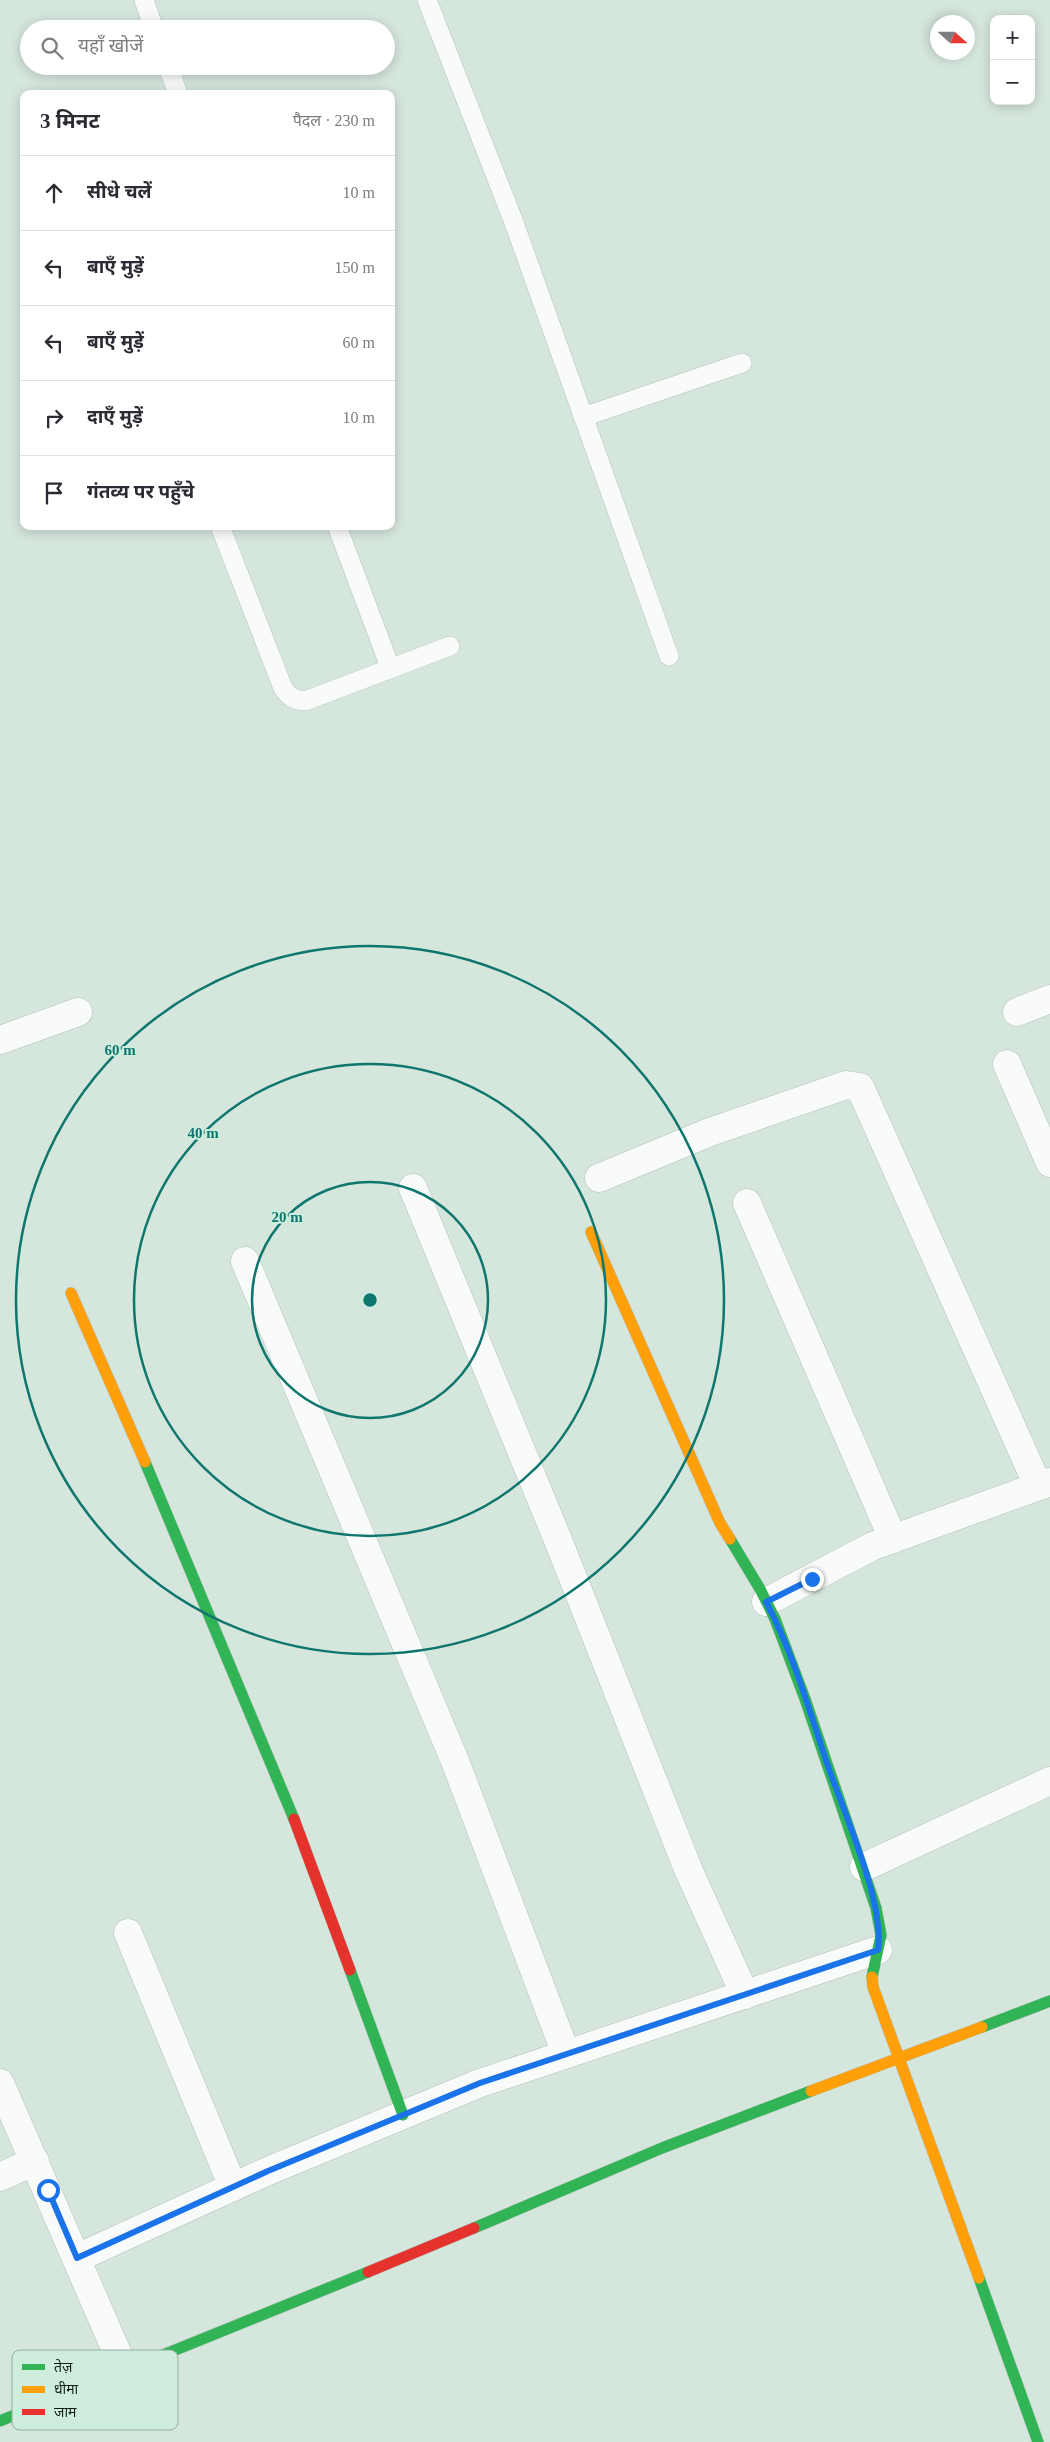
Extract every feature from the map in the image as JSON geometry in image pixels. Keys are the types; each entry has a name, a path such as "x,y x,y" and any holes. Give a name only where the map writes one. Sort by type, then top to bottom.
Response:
{"street":[{"path":"1017,1012 1050,999"},
{"path":"0,1040 78,1012"},
{"path":"1006,1064 1050,1163"},
{"path":"598,1178 710,1132 846,1085 860,1087 1044,1484 893,1539 847,1559 766,1602"},
{"path":"412,1188 555,1531 688,1869 745,1995"},
{"path":"747,1203 893,1539"},
{"path":"590,1232 720,1523 775,1619 805,1700 864,1867 876,1908 881,1935 872,1974 873,1986 1038,2442"},
{"path":"244,1261 455,1761 566,2054"},
{"path":"71,1293 110,1378 288,1802 403,2115"},
{"path":"864,1867 1050,1781"},
{"path":"128,1934 233,2187"},
{"path":"77,2258 233,2187 480,2083 878,1950"},
{"path":"178,2350 313,2296 662,2148 900,2057 1049,2003"},
{"path":"0,2083 116,2350"},
{"path":"0,2177 35,2161"},
{"path":"0,2421 12,2416"}],"lane":[{"path":"144,0 151,20"},
{"path":"428,0 512,220 669,656"},
{"path":"171,75 177,90"},
{"path":"583,417 742,363"},
{"path":"222,530 283,688 289,696 296,700 305,701 390,667 450,646"},
{"path":"339,530 390,667"}],"traffic: fast":[{"path":"145,1462 294,1819"},
{"path":"730,1539 760,1589 775,1619 805,1699 876,1908 881,1935 872,1977"},
{"path":"350,1970 403,2115"},
{"path":"982,2027 1050,2001"},
{"path":"474,2228 662,2148 811,2091"},
{"path":"175,2350 368,2272"},
{"path":"979,2278 1038,2442"},
{"path":"0,2421 12,2416"}],"traffic: slow":[{"path":"591,1232 720,1523 730,1539"},
{"path":"71,1293 145,1462"},
{"path":"872,1977 873,1987 979,2278"},
{"path":"811,2091 982,2027"}],"traffic: jam":[{"path":"294,1819 350,1970"},
{"path":"368,2272 474,2228"}],"route":[{"path":"48,2190 77,2258 268,2171 480,2083 878,1950 881,1935 876,1908 864,1867 805,1700 775,1619 766,1602 812,1579"}]}
